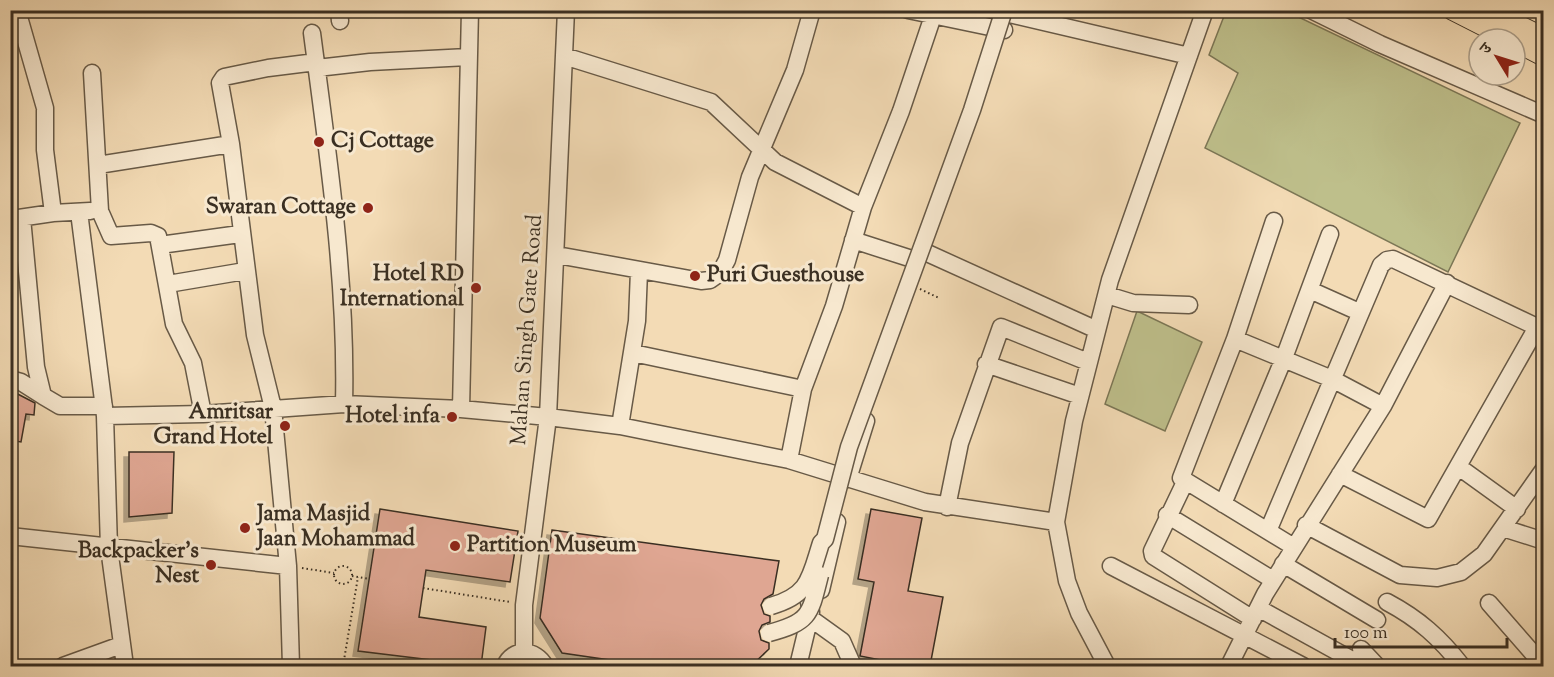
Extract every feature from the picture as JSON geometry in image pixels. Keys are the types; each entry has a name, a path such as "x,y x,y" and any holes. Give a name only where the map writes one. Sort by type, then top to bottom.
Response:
{"main road":[{"path":"1453,10 1486,27"},
{"path":"1487,10 1544,38"},
{"path":"1527,47 1544,56"}],"street":[{"path":"16,10 45,108 45,150 53,213"},
{"path":"461,409 470,10"},
{"name":"Mahan Singh Gate Road","path":"524,652 524,605 548,417 557,255 566,10"},
{"path":"557,255 639,272 701,281 710,280 720,273 727,260 750,177 795,70 812,10"},
{"path":"908,10 998,29"},
{"path":"1107,666 1079,613 1067,581 1056,522 1080,396 1107,295 1205,10"},
{"path":"1311,10 1380,44 1544,115"},
{"path":"1003,11 1189,56"},
{"path":"842,476 968,101 998,29 1003,11"},
{"path":"771,606 792,598 807,586 821,543 825,539 849,447 972,110 1003,11"},
{"path":"789,460 803,389 820,349 862,207 901,111 933,16"},
{"path":"312,33 339,265 345,360 344,404"},
{"path":"564,56 711,102 775,162 862,207"},
{"path":"291,666 288,566 273,408 255,335 245,271 231,144 221,86 222,78 268,68 468,57"},
{"path":"92,73 100,211 111,236 154,233 158,236 174,324 193,363 203,414"},
{"path":"98,165 231,144"},
{"path":"44,396 36,367 16,219 53,213 100,211"},
{"path":"79,212 104,411 109,548 126,666"},
{"path":"1274,221 1235,339 1182,475 1185,482 1294,547"},
{"path":"160,245 240,234"},
{"path":"1223,504 1284,358 1330,234"},
{"path":"853,240 917,255 1097,330"},
{"path":"798,666 811,615 809,601 816,545 913,286 917,255"},
{"path":"1268,531 1359,312 1382,265 1387,260 1393,260 1447,283 1537,327 1428,519 1340,474"},
{"path":"168,284 245,271"},
{"path":"620,426 633,353 639,272"},
{"path":"1229,666 1273,580 1383,406 1447,283"},
{"path":"1310,290 1359,312"},
{"path":"1107,295 1133,303 1189,305"},
{"path":"947,507 960,443 1000,327 1088,362"},
{"path":"1235,339 1332,379 1383,406"},
{"path":"633,353 803,389"},
{"path":"986,364 1080,396"},
{"path":"10,379 21,382 60,406 104,411 203,414 344,404 461,409 620,426 789,460 947,507 1056,522"},
{"path":"1306,525 1400,575 1437,578 1461,572 1484,554 1544,469"},
{"path":"1463,470 1517,509"},
{"path":"1185,482 1167,515 1152,551 1153,556 1255,613 1358,655 1377,666"},
{"path":"1167,515 1273,580"},
{"path":"1503,528 1544,541"},
{"path":"10,536 288,566"},
{"path":"769,633 795,626 806,618 814,597 827,545 825,539"},
{"path":"1283,564 1377,620"},
{"path":"1111,566 1303,666"},
{"path":"1387,602 1410,614 1435,634 1462,666"},
{"path":"1489,603 1544,666"},
{"path":"811,615 842,641 853,666"},
{"path":"63,666 122,645"},
{"path":"505,666 512,656 524,652 537,656 545,666"}],"path":[{"path":"913,286 939,298"},
{"path":"288,566 334,573"},
{"path":"352,576 349,582 341,584 335,579 334,573 337,567 346,566 352,576 369,579"},
{"path":"343,666 358,577"},
{"path":"423,588 524,605"}],"green space":[{"path":"1226,11 1286,11 1520,123 1448,272 1205,148 1238,73 1209,55"},
{"path":"1137,311 1202,342 1165,431 1105,404"}],"building":[{"path":"10,390 35,403 34,415 26,414 21,442 10,440"},
{"path":"129,452 174,452 172,513 129,517"},
{"path":"380,509 518,531 510,582 426,570 419,617 486,627 481,666 358,651"},
{"path":"871,509 922,518 908,591 943,597 930,666 911,666 860,656 874,582 858,579"},
{"path":"552,530 779,561 773,594 764,599 761,605 764,614 770,616 770,622 762,625 759,631 761,640 769,643 769,649 751,666 651,666 562,653 540,618"}],"place":[{"name":"Cj Cottage","path":"319,142"},
{"name":"Swaran Cottage","path":"368,208"},
{"name":"Puri Guesthouse","path":"695,276"},
{"name":"Hotel RD International","path":"476,288"},
{"name":"Hotel infa","path":"452,417"},
{"name":"Amritsar Grand Hotel","path":"285,426"},
{"name":"Jama Masjid Jaan Mohammad","path":"245,528"},
{"name":"Partition Museum","path":"455,546"},
{"name":"Backpacker’s Nest","path":"211,565"}]}
